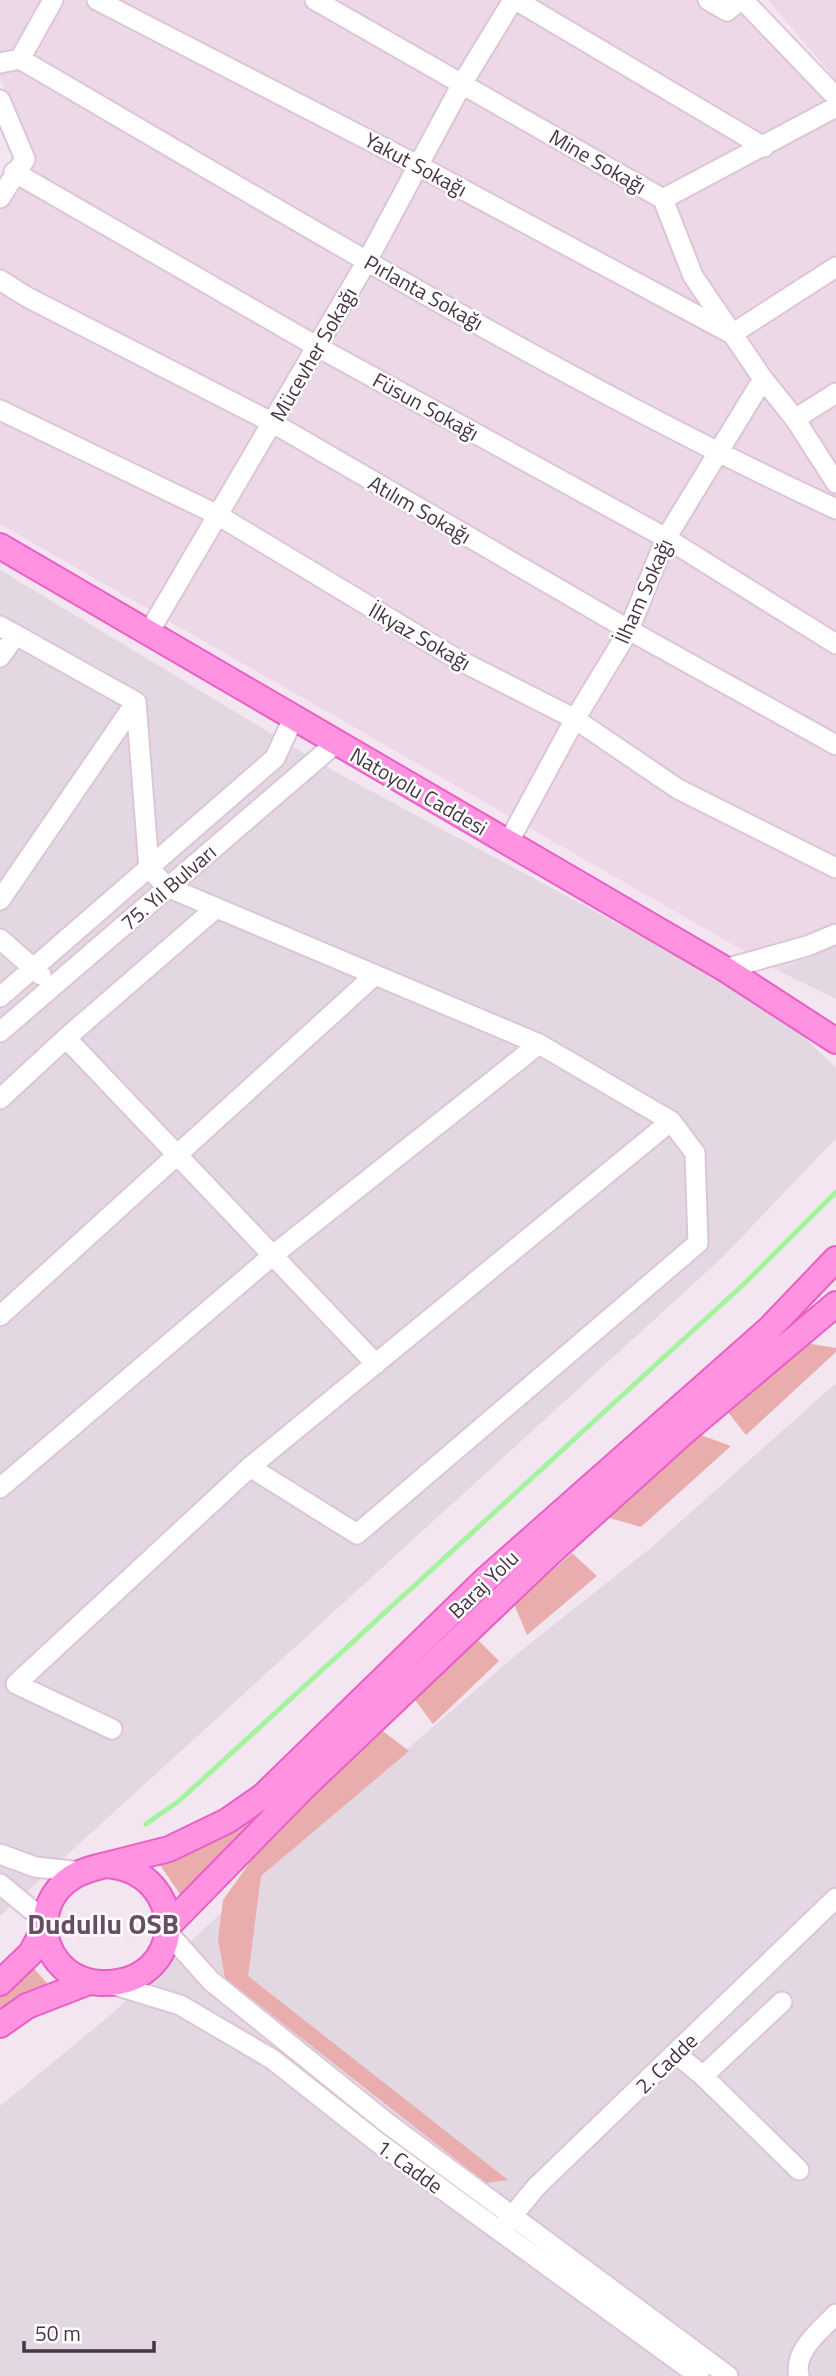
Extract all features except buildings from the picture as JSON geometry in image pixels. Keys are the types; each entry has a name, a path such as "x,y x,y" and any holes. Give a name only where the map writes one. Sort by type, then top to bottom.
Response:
{"main road":[{"name":"Natoyolu Caddesi","path":"0,545 293,719 725,969 836,1041"},
{"path":"784,1005 836,1027"},
{"path":"784,1005 836,1047"},
{"name":"Baraj Yolu","path":"106,1865 169,1849 228,1821 263,1796 485,1580 769,1329 836,1259"},
{"name":"Baraj Yolu","path":"169,1930 303,1788 550,1553 683,1433 836,1304"},
{"path":"0,1983 31,1953 56,1893 82,1872 106,1865 123,1866 140,1874 154,1886 163,1903 169,1930 167,1945 145,1971 129,1980 98,1983 27,2006 0,2025"},
{"path":"44,1924 58,1962 72,1975 98,1983"}],"street":[{"path":"0,63 20,59 53,0"},
{"name":"Yakut Sokağı","path":"97,0 419,166 732,334"},
{"name":"Mine Sokağı","path":"316,0 663,199 693,276 763,379 795,419 836,483"},
{"path":"515,0 764,147"},
{"name":"Mücevher Sokağı","path":"149,632 367,261 463,82 515,0"},
{"path":"708,0 727,10 742,0 836,97"},
{"name":"Pırlanta Sokağı","path":"20,59 367,261 717,454 836,509"},
{"path":"0,100 25,159 14,172 0,198"},
{"path":"663,199 836,107"},
{"name":"Füsun Sokağı","path":"14,172 316,346 666,538 836,644"},
{"path":"732,334 836,267"},
{"name":"Atılım Sokağı","path":"0,280 27,297 272,423 629,630 836,746"},
{"name":"İlham Sokağı","path":"508,843 575,719 629,630 666,538 763,379"},
{"path":"795,419 836,393"},
{"name":"İlkyaz Sokağı","path":"0,410 216,514 455,658 575,719 678,789 836,868"},
{"path":"0,657 8,631 136,702"},
{"path":"136,702 149,867 167,887 539,1044 671,1121 695,1153 698,1243 357,1534 250,1467"},
{"path":"0,900 136,702"},
{"name":"75. Yıl Bulvarı","path":"0,997 275,758 293,719"},
{"name":"75. Yıl Bulvarı","path":"0,1032 337,743"},
{"path":"0,1099 216,908"},
{"path":"725,969 807,946 836,934"},
{"path":"0,939 53,986"},
{"path":"0,1316 375,975"},
{"path":"66,1038 376,1364"},
{"path":"0,1488 272,1256 539,1044"},
{"path":"112,1729 8,1680 250,1467 671,1121"},
{"path":"0,1854 35,1867 82,1872"},
{"path":"0,1884 44,1924"},
{"name":"2. Cadde","path":"506,2223 675,2053 836,1898"},
{"name":"1. Cadde","path":"169,1930 211,1982 387,2123 506,2223 699,2376"},
{"name":"1. Cadde","path":"98,1983 180,2006 272,2059 376,2141 506,2223 728,2376"},
{"path":"703,2076 782,2002"},
{"path":"675,2053 703,2076 799,2170"},
{"path":"799,2376 796,2366 804,2349 836,2314"}],"shaded area":[{"path":"0,0 740,0 836,111 836,946 777,970 0,524 0,213 31,147 0,78"},
{"path":"768,0 836,0 836,80"},
{"path":"0,570 332,770 773,1007 836,1068 836,1138 723,1257 0,1916"},
{"path":"836,946 836,999 777,970"},
{"path":"806,1343 836,1348 836,1352 746,1435 727,1411"},
{"name":"Dudullu OSB","path":"836,1383 836,2376 0,2376 0,2106 114,2012 261,1876 517,1654 653,1546"},
{"path":"698,1434 731,1446 641,1527 606,1517"},
{"path":"572,1553 597,1576 527,1635 514,1604"},
{"path":"476,1638 499,1661 433,1724 412,1696"},
{"path":"380,1729 409,1751 261,1876 248,1976 508,2180 486,2183 225,1978 218,1939 223,1900 253,1858"},
{"path":"270,1807 184,1900 158,1862"},
{"path":"28,1962 47,1983 0,2015 0,1991"}],"waterway":[{"path":"146,1824 179,1801 745,1283 836,1192"}],"district":[{"name":"Dudullu OSB","path":"103,1923"}]}
